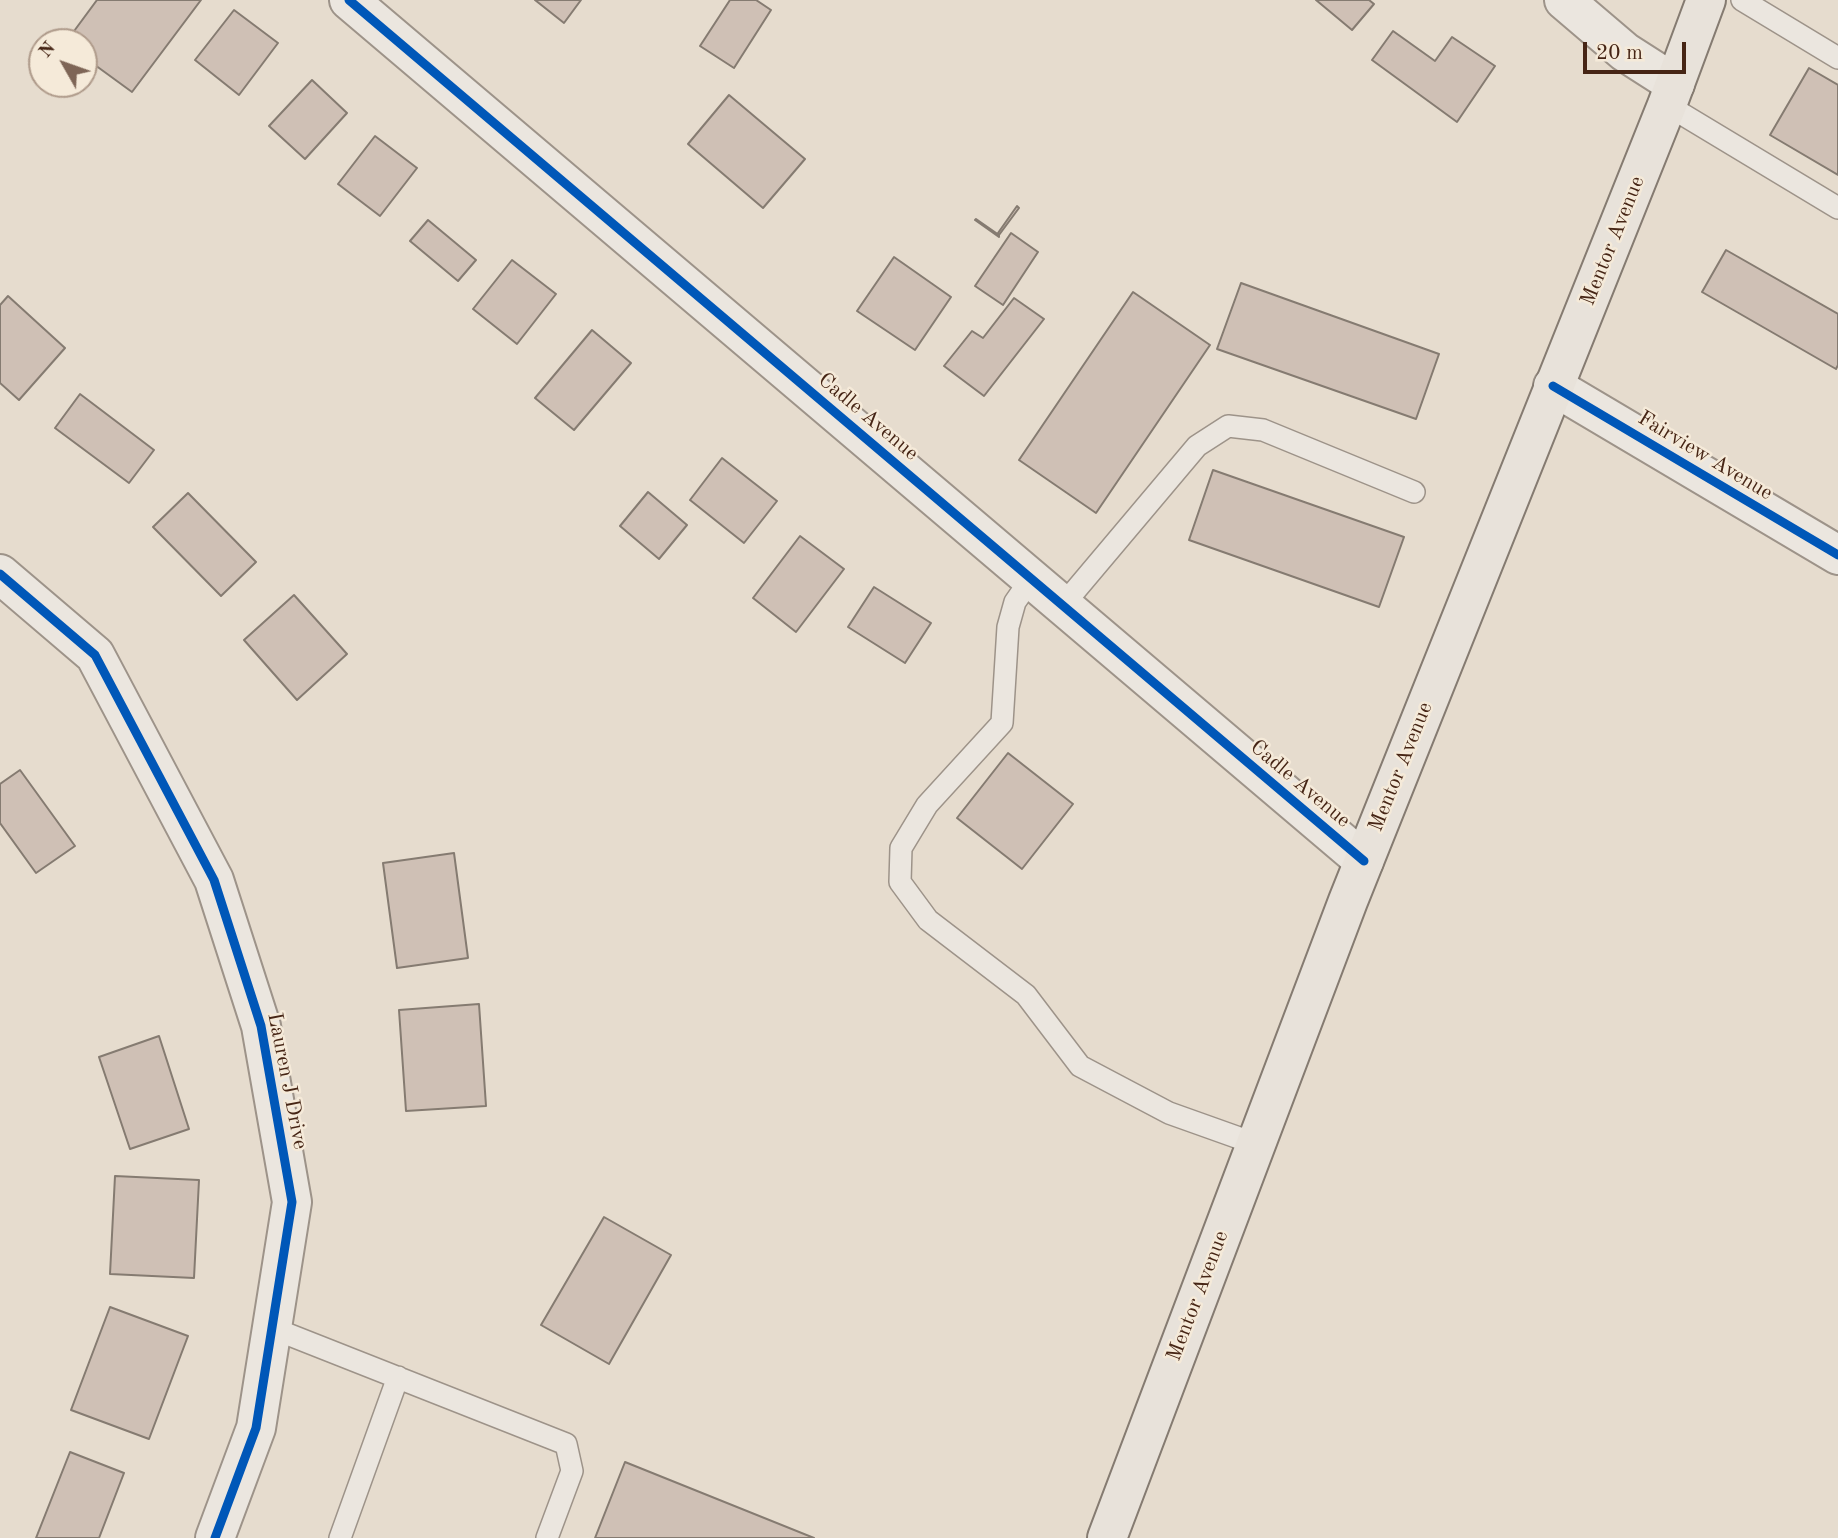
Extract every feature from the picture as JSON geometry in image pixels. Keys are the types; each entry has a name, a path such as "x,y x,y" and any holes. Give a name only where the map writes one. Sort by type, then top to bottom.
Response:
{"main road":[{"name":"Mentor Avenue","path":"1107,1538 1364,861 1671,95 1706,0"}],"street":[{"name":"Cadle Avenue","path":"349,0 1364,861"},
{"path":"1564,0 1671,95"},
{"name":"Fairview Avenue","path":"1553,386 1838,555"},
{"name":"Lauren J Drive","path":"0,574 95,655 214,880 261,1026 292,1202 256,1428 215,1538"}],"lane":[{"path":"1742,0 1838,58"},
{"path":"1671,95 1838,208"},
{"path":"1063,605 1197,446 1228,426 1263,430 1414,492"},
{"path":"1031,579 1015,602 1008,627 1002,723 927,805 901,848 900,882 928,920 1026,995 1080,1066 1169,1113 1256,1144"},
{"path":"272,1328 566,1444 572,1471 547,1538"},
{"path":"340,1538 398,1377"}],"building":[{"path":"97,0 201,0 132,92 98,67 98,28 76,28"},
{"path":"535,0 581,0 564,23"},
{"path":"730,0 756,0 771,10 734,68 700,46"},
{"path":"1316,0 1369,0 1374,4 1352,30"},
{"path":"234,10 278,43 239,95 195,60"},
{"path":"1393,31 1435,61 1452,37 1495,66 1457,122 1372,60"},
{"path":"1809,68 1838,85 1838,175 1770,135"},
{"path":"312,80 347,113 305,159 269,126"},
{"path":"729,95 805,159 763,208 688,144"},
{"path":"375,136 417,168 380,216 338,184"},
{"path":"1017,206 1019,208 999,235 998,233"},
{"path":"428,220 476,260 458,281 410,241"},
{"path":"975,220 999,235 999,237"},
{"path":"1011,233 1038,252 1003,305 975,286"},
{"path":"1726,250 1838,314 1836,369 1702,292"},
{"path":"894,257 951,297 915,350 857,311"},
{"path":"512,260 556,294 517,344 473,309"},
{"path":"1241,283 1439,354 1416,419 1217,349"},
{"path":"1133,292 1210,345 1096,513 1019,460"},
{"path":"8,296 65,348 19,400 0,383 0,305"},
{"path":"1014,298 1044,319 984,396 944,366 972,331 983,338"},
{"path":"592,330 631,363 574,430 535,398"},
{"path":"80,394 154,450 129,483 55,428"},
{"path":"722,458 777,501 744,543 690,500"},
{"path":"1213,470 1404,537 1379,607 1189,540"},
{"path":"648,492 687,525 659,559 620,526"},
{"path":"188,493 256,562 221,596 153,527"},
{"path":"800,536 844,569 796,632 753,598"},
{"path":"874,587 931,623 905,663 848,627"},
{"path":"294,595 347,654 297,700 244,640"},
{"path":"1008,753 1073,804 1022,869 957,818"},
{"path":"20,770 75,846 36,873 0,823 0,784"},
{"path":"454,853 468,958 397,968 383,863"},
{"path":"479,1004 486,1106 406,1111 399,1010"},
{"path":"159,1036 189,1129 130,1149 99,1057"},
{"path":"115,1176 199,1180 194,1278 110,1274"},
{"path":"604,1217 671,1255 609,1364 541,1325"},
{"path":"110,1307 188,1336 149,1439 71,1410"},
{"path":"70,1452 124,1473 99,1538 36,1538"},
{"path":"625,1462 814,1538 595,1538"}],"cycle path":[{"path":"349,0 1364,861"},
{"path":"1553,386 1838,555"},
{"path":"0,574 95,655 214,880 261,1026 292,1202 256,1428 215,1538"}]}
